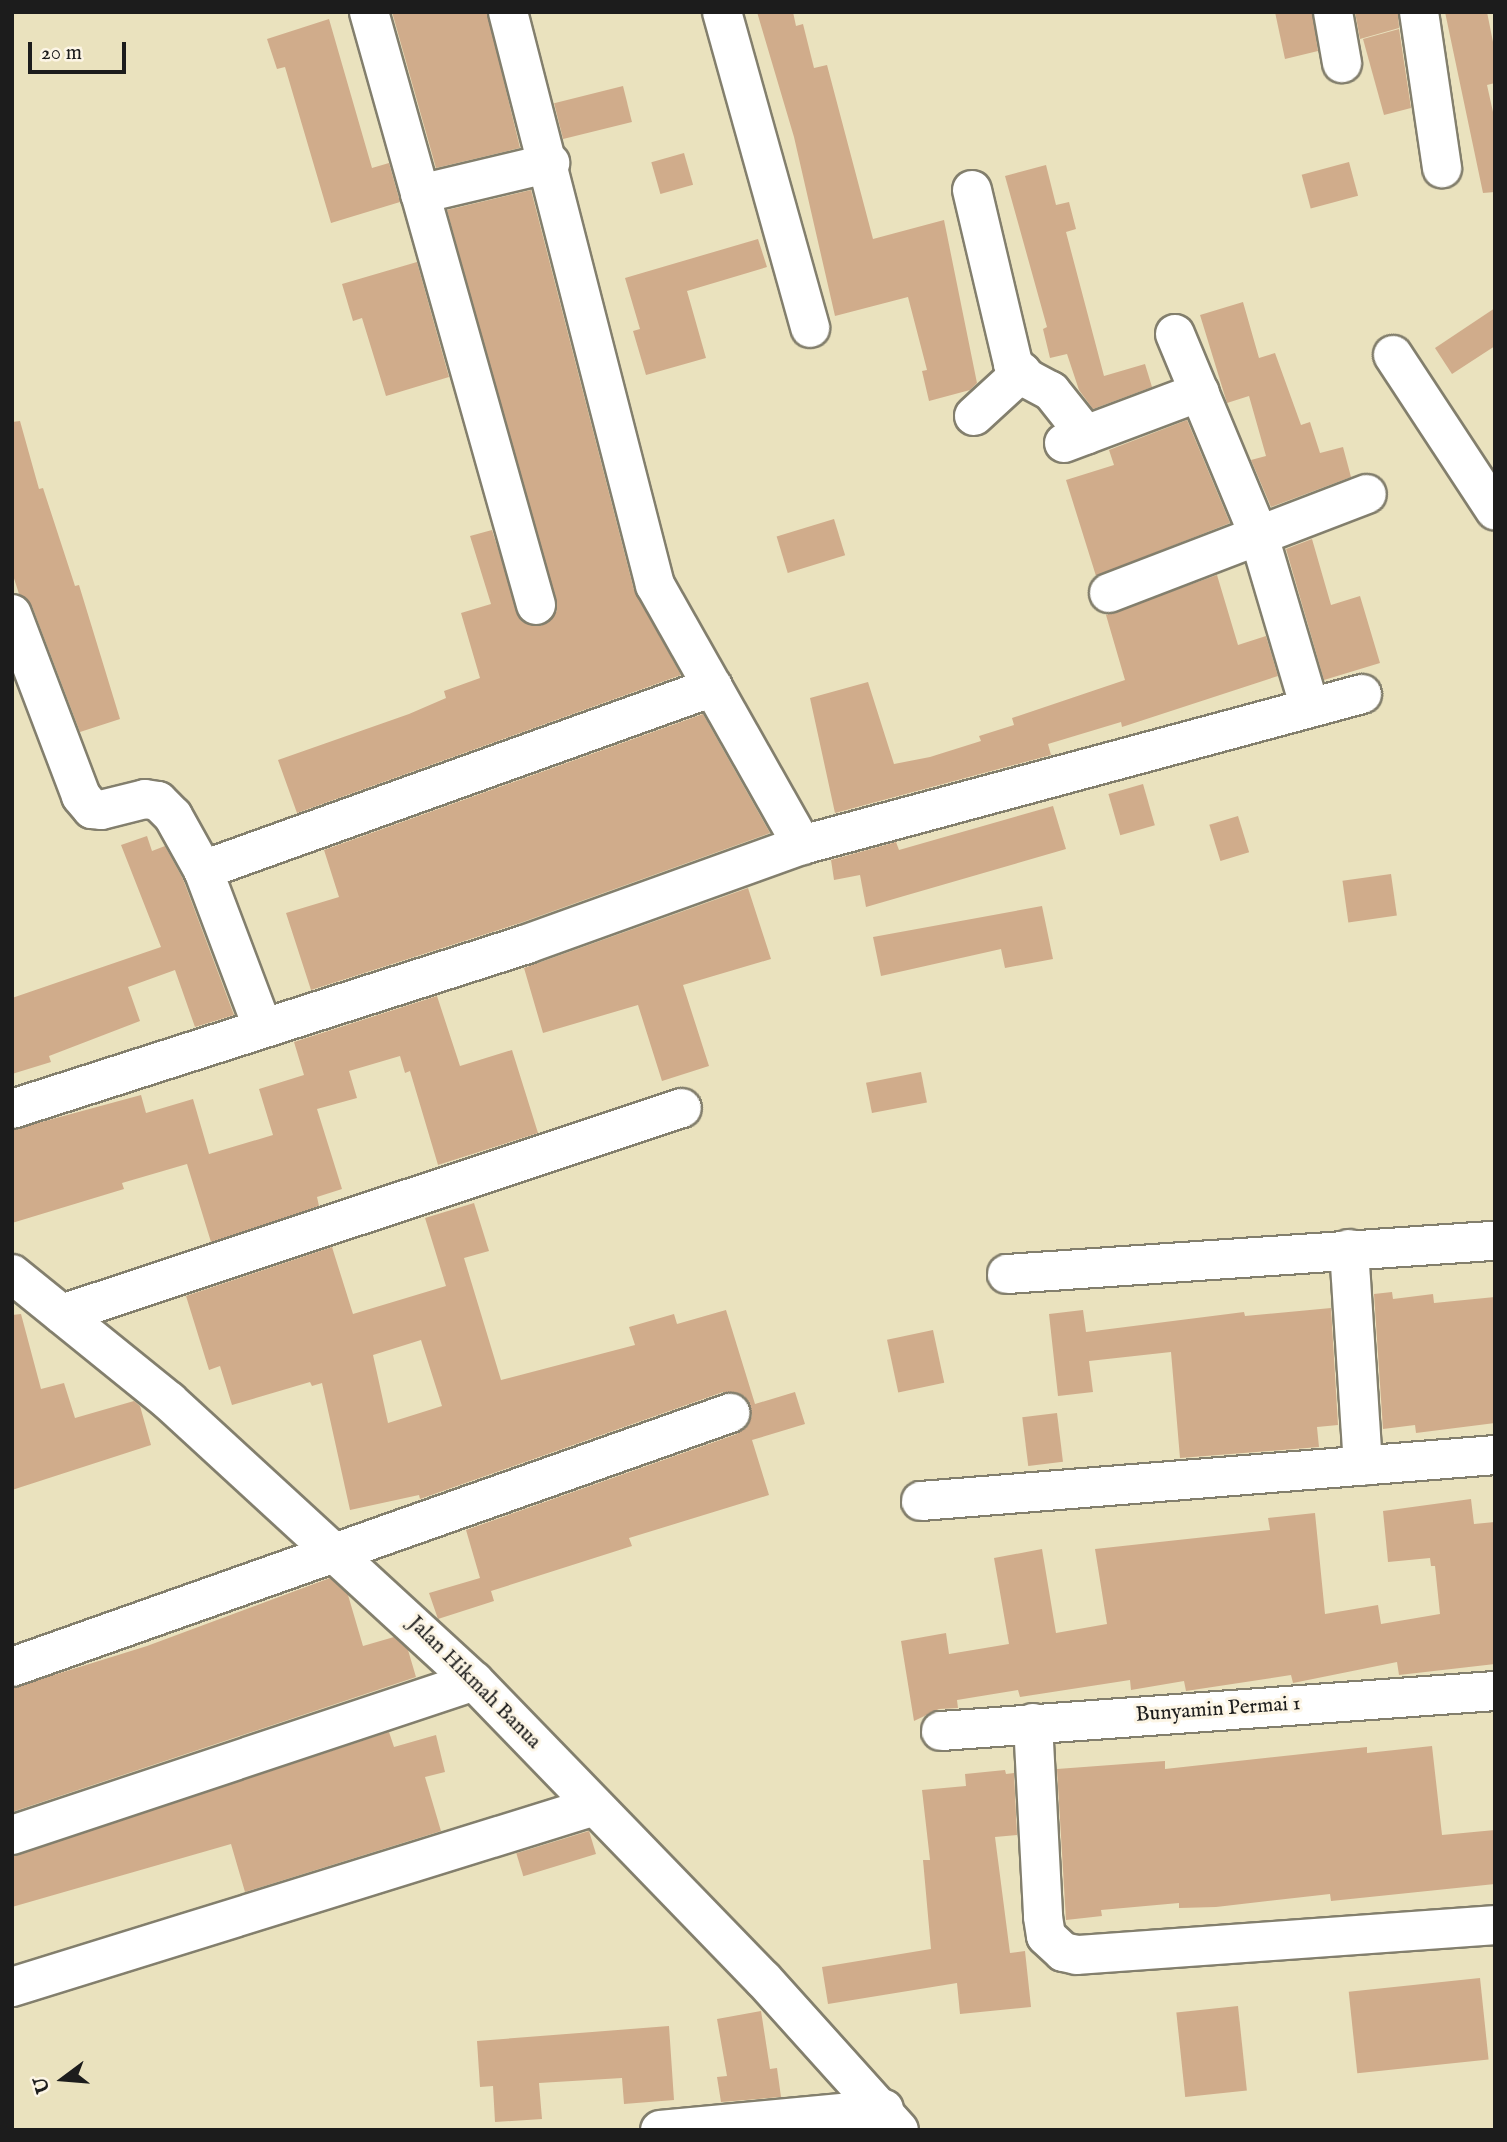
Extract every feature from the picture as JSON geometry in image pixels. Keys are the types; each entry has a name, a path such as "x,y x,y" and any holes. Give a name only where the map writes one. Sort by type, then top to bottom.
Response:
{"street":[{"path":"369,12 536,605"},
{"path":"508,12 550,163 655,585 802,845"},
{"path":"722,12 810,328"},
{"path":"1333,12 1342,63"},
{"path":"1419,12 1442,169"},
{"path":"420,194 550,163"},
{"path":"972,190 1013,364 1051,391 1074,439 1199,392"},
{"path":"1175,334 1259,536 1310,708"},
{"path":"1393,355 1495,510"},
{"path":"974,416 1022,372"},
{"path":"1110,593 1367,494"},
{"path":"12,614 81,796 92,809 101,810 145,799 158,801 173,816 203,870 262,1026"},
{"path":"203,870 713,687"},
{"path":"12,1109 262,1026 527,944 802,845 1362,694"},
{"path":"62,1314 682,1108"},
{"path":"1007,1274 1495,1241"},
{"path":"1349,1249 1363,1466"},
{"name":"Jalan Hikmah Banua","path":"12,1274 169,1401 338,1551 474,1681 891,2120"},
{"path":"12,1667 730,1413"},
{"path":"921,1501 1495,1455"},
{"path":"12,1835 474,1681"},
{"name":"Bunyamin Permai 1","path":"942,1731 1495,1691"},
{"path":"1033,1723 1043,1917 1046,1936 1063,1952 1077,1955 1495,1925"},
{"path":"12,1987 595,1806"},
{"path":"660,2130 891,2120"}],"building":[{"path":"392,12 487,12 520,148 436,168"},
{"path":"757,12 793,12 796,26 803,24 814,68 827,65 873,239 944,220 977,383 970,390 929,401 922,371 927,370 908,297 835,316 794,137"},
{"path":"1275,12 1312,12 1318,51 1285,59"},
{"path":"1355,12 1398,12 1399,28 1360,39"},
{"path":"1445,12 1487,12 1495,52 1495,83 1487,85 1495,121 1495,192 1483,193"},
{"path":"329,19 372,168 389,163 400,202 331,223 285,67 277,69 267,39"},
{"path":"1399,29 1411,108 1384,115 1363,39"},
{"path":"623,86 632,122 563,139 554,103"},
{"path":"684,153 693,185 660,194 651,162"},
{"path":"1349,162 1358,196 1311,208 1302,175"},
{"path":"1046,165 1056,205 1069,202 1076,229 1066,232 1104,376 1145,364 1152,387 1093,409 1079,390 1067,354 1050,358 1043,329 1047,327 1005,176"},
{"path":"531,190 634,590 681,675 297,813 278,760 409,714 446,698 444,691 480,678 461,613 491,604 470,536 492,530 521,621 541,626 557,611 447,210"},
{"path":"758,239 767,267 687,291 706,358 646,375 633,331 640,329 625,278"},
{"path":"417,262 449,377 386,396 362,318 353,321 342,284"},
{"path":"1243,302 1259,358 1275,353 1301,425 1310,422 1320,453 1343,447 1351,477 1271,507 1251,460 1266,456 1249,396 1227,403 1200,315"},
{"path":"1495,308 1495,346 1452,374 1435,348"},
{"path":"1187,420 1230,523 1096,576 1066,480 1114,465 1109,450"},
{"path":"20,421 39,489 43,488 75,586 79,585 120,719 80,732 32,606 19,594 12,572 12,422"},
{"path":"834,519 845,555 788,573 777,537"},
{"path":"1312,539 1331,605 1360,596 1380,663 1324,680 1286,549"},
{"path":"1217,575 1238,645 1266,636 1278,676 1122,727 1121,722 1048,744 1051,755 835,813 810,698 868,682 894,764 930,757 981,741 979,736 1014,725 1012,718 1125,680 1106,615"},
{"path":"703,714 770,833 520,923 311,990 286,913 339,897 324,850"},
{"path":"1143,784 1155,825 1120,835 1108,794"},
{"path":"1053,806 1066,849 866,907 860,875 834,880 831,860 896,842 899,850"},
{"path":"1238,816 1249,852 1220,861 1209,825"},
{"path":"147,836 152,851 165,846 183,879 234,1015 195,1027 175,970 128,987 140,1021 49,1056 51,1062 12,1074 12,998 161,947 121,845"},
{"path":"1391,874 1397,916 1348,922 1342,881"},
{"path":"748,888 771,959 683,985 709,1066 662,1081 638,1005 543,1033 524,968"},
{"path":"1042,906 1053,959 1005,968 1001,949 881,976 873,937"},
{"path":"437,996 460,1066 512,1050 538,1133 438,1165 410,1071 405,1073 400,1056 349,1071 357,1098 317,1109 342,1189 317,1197 319,1206 211,1242 187,1164 122,1183 124,1189 12,1223 12,1130 141,1095 146,1113 193,1099 209,1154 273,1135 259,1089 304,1075 294,1042"},
{"path":"921,1072 927,1102 872,1113 866,1083"},
{"path":"474,1203 489,1251 464,1258 501,1380 635,1345 629,1327 674,1314 677,1324 726,1310 755,1404 795,1392 805,1424 752,1440 769,1495 629,1538 632,1546 491,1591 494,1601 438,1619 429,1593 480,1578 466,1530 737,1434 752,1416 744,1396 723,1392 420,1499 419,1495 350,1510 322,1383 312,1386 310,1382 232,1405 220,1366 209,1370 186,1296 332,1247 353,1314 446,1286 425,1218","holes":["421,1340 442,1406 388,1423 373,1355"]},
{"path":"1392,1292 1393,1299 1433,1294 1434,1303 1495,1297 1495,1423 1416,1433 1415,1425 1383,1429 1374,1294"},
{"path":"1331,1308 1338,1425 1317,1427 1319,1447 1180,1458 1171,1352 1089,1361 1093,1392 1058,1396 1049,1314 1083,1310 1086,1332 1244,1312 1245,1316"},
{"path":"21,1314 41,1389 64,1383 75,1418 134,1401 140,1406 151,1445 12,1490 12,1315"},
{"path":"933,1330 944,1383 898,1393 887,1340"},
{"path":"1057,1413 1063,1462 1028,1466 1022,1417"},
{"path":"1471,1499 1474,1524 1495,1522 1495,1664 1399,1675 1397,1662 1293,1683 1291,1675 1186,1691 1184,1681 1131,1690 1130,1680 1020,1697 1018,1690 957,1700 958,1708 939,1709 914,1721 901,1641 946,1633 949,1654 1009,1644 994,1558 1042,1549 1056,1633 1107,1624 1095,1549 1270,1530 1268,1518 1315,1513 1325,1614 1378,1605 1381,1624 1440,1614 1435,1566 1431,1566 1430,1558 1388,1562 1383,1511"},
{"path":"330,1578 348,1595 363,1646 394,1637 408,1650 416,1677 12,1812 12,1688 147,1646"},
{"path":"389,1732 394,1747 436,1735 445,1772 425,1777 441,1831 245,1892 231,1844 12,1907 12,1856"},
{"path":"1432,1746 1442,1835 1495,1830 1495,1884 1331,1901 1330,1894 1216,1907 1179,1908 1179,1903 1101,1910 1102,1916 1066,1920 1057,1769 1165,1761 1165,1769 1367,1747 1367,1753"},
{"path":"1005,1770 1006,1774 1014,1773 1017,1835 995,1837 1010,1953 1025,1951 1031,2007 960,2014 957,1983 828,2004 822,1967 931,1949 923,1860 930,1860 922,1790 966,1786 965,1774"},
{"path":"589,1831 596,1854 523,1876 516,1853"},
{"path":"1480,1978 1489,2060 1357,2073 1349,1992"},
{"path":"1238,2006 1247,2091 1185,2097 1176,2012"},
{"path":"761,2011 770,2069 777,2068 781,2097 721,2102 717,2077 727,2076 717,2019"},
{"path":"669,2026 674,2100 624,2104 622,2078 539,2083 542,2119 495,2122 493,2086 480,2087 477,2041"}]}
